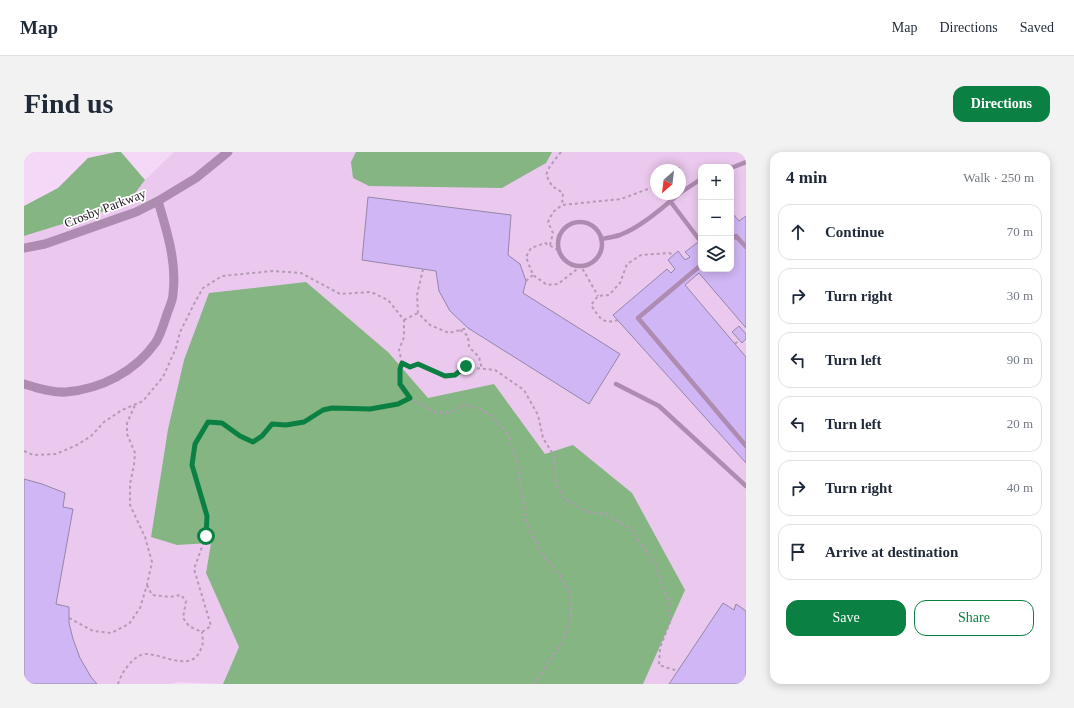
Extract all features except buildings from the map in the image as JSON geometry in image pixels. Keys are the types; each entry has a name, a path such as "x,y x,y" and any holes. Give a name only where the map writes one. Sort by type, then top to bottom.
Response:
{"street":[{"name":"Crosby Parkway","path":"24,248 45,244 136,212 158,201 196,178 228,152"},
{"path":"24,384 46,390 64,392 97,386 114,379 130,369 145,356 157,341 164,325 173,295 174,277 173,256 158,201"}],"lane":[{"path":"734,167 746,162"},
{"path":"686,190 698,181"},
{"path":"601,239 618,236 630,230 672,200"},
{"path":"670,202 698,238"},
{"path":"581,222 594,227 601,239 601,252 593,262 587,265 574,266 561,256 558,250 559,236 568,225 574,223 581,222"},
{"path":"734,238 736,236 746,247"},
{"path":"698,268 638,318 746,446"},
{"path":"616,384 659,406 746,486"}],"path":[{"path":"561,152 550,166 546,175 552,186 563,193 562,205"},
{"path":"550,245 553,233 548,222 553,212 562,205 621,199 650,188"},
{"path":"558,250 545,243 531,248 526,257 533,275 547,285 558,284 581,266 598,296"},
{"path":"618,320 610,323 600,318 591,305 598,296 609,295 620,283 627,264 642,255 669,253 674,255"},
{"path":"423,269 417,295 418,313 430,325 449,333 468,328"},
{"path":"24,451 33,455 56,454 77,445 91,436 104,422 122,410 143,401 164,377 176,348 180,332 203,288 222,276 273,271 301,273 340,294 371,292 388,300 404,320 404,337 399,350 402,363 400,369 400,384 410,398 434,412 448,413 464,405 480,409 492,416 508,434 517,462 527,524 542,555 560,575 571,594 571,621 560,646 534,684"},
{"path":"526,280 533,275"},
{"path":"404,320 418,313"},
{"path":"460,330 468,336 469,347 479,357 482,369"},
{"path":"735,344 740,340"},
{"path":"402,363 410,367 418,364 445,376 455,375 466,366 495,370 524,390 538,415 543,438 554,456 556,483 566,500 589,512 606,514 630,528 657,566 670,608 670,622 660,648 659,665 678,671"},
{"path":"202,632 211,626 194,569 206,536 207,516 192,465 195,444 208,422 222,423 240,436 253,442 262,436 272,424 286,425 304,422 323,410 332,408 370,409 398,404 410,398"},
{"path":"69,618 93,631 111,633 128,624 140,608 152,562 145,537 130,505 130,484 135,453 127,434 127,423 135,404"},
{"path":"147,585 152,595 170,597 181,595 186,601 183,618 189,626 202,632"},
{"path":"118,684 131,660 145,654 186,662 197,657 203,644 202,632"}],"shaded area":[{"path":"174,152 746,152 746,684 643,684 684,590 545,454 494,384 428,399 389,353 184,360 168,429 151,537 177,545 211,543 206,573 239,647 223,684 177,682 170,684 24,684 24,236 127,204 145,180"}],"green space":[{"path":"121,152 145,180 127,204 24,236 24,206 58,188 88,158"},
{"path":"356,152 552,152 546,163 502,188 369,186 353,178 351,162"},
{"path":"306,282 389,353 428,398 494,384 545,454 573,445 632,493 685,590 643,684 223,684 239,647 206,573 211,543 177,545 151,537 168,429 184,360 209,293"}],"route":[{"path":"206,536 207,516 192,465 195,444 208,422 222,423 240,436 253,442 262,436 272,424 286,425 304,422 323,410 332,408 370,409 398,404 410,398 400,384 400,369 402,363 410,367 418,364 445,376 455,375 466,366"}]}
